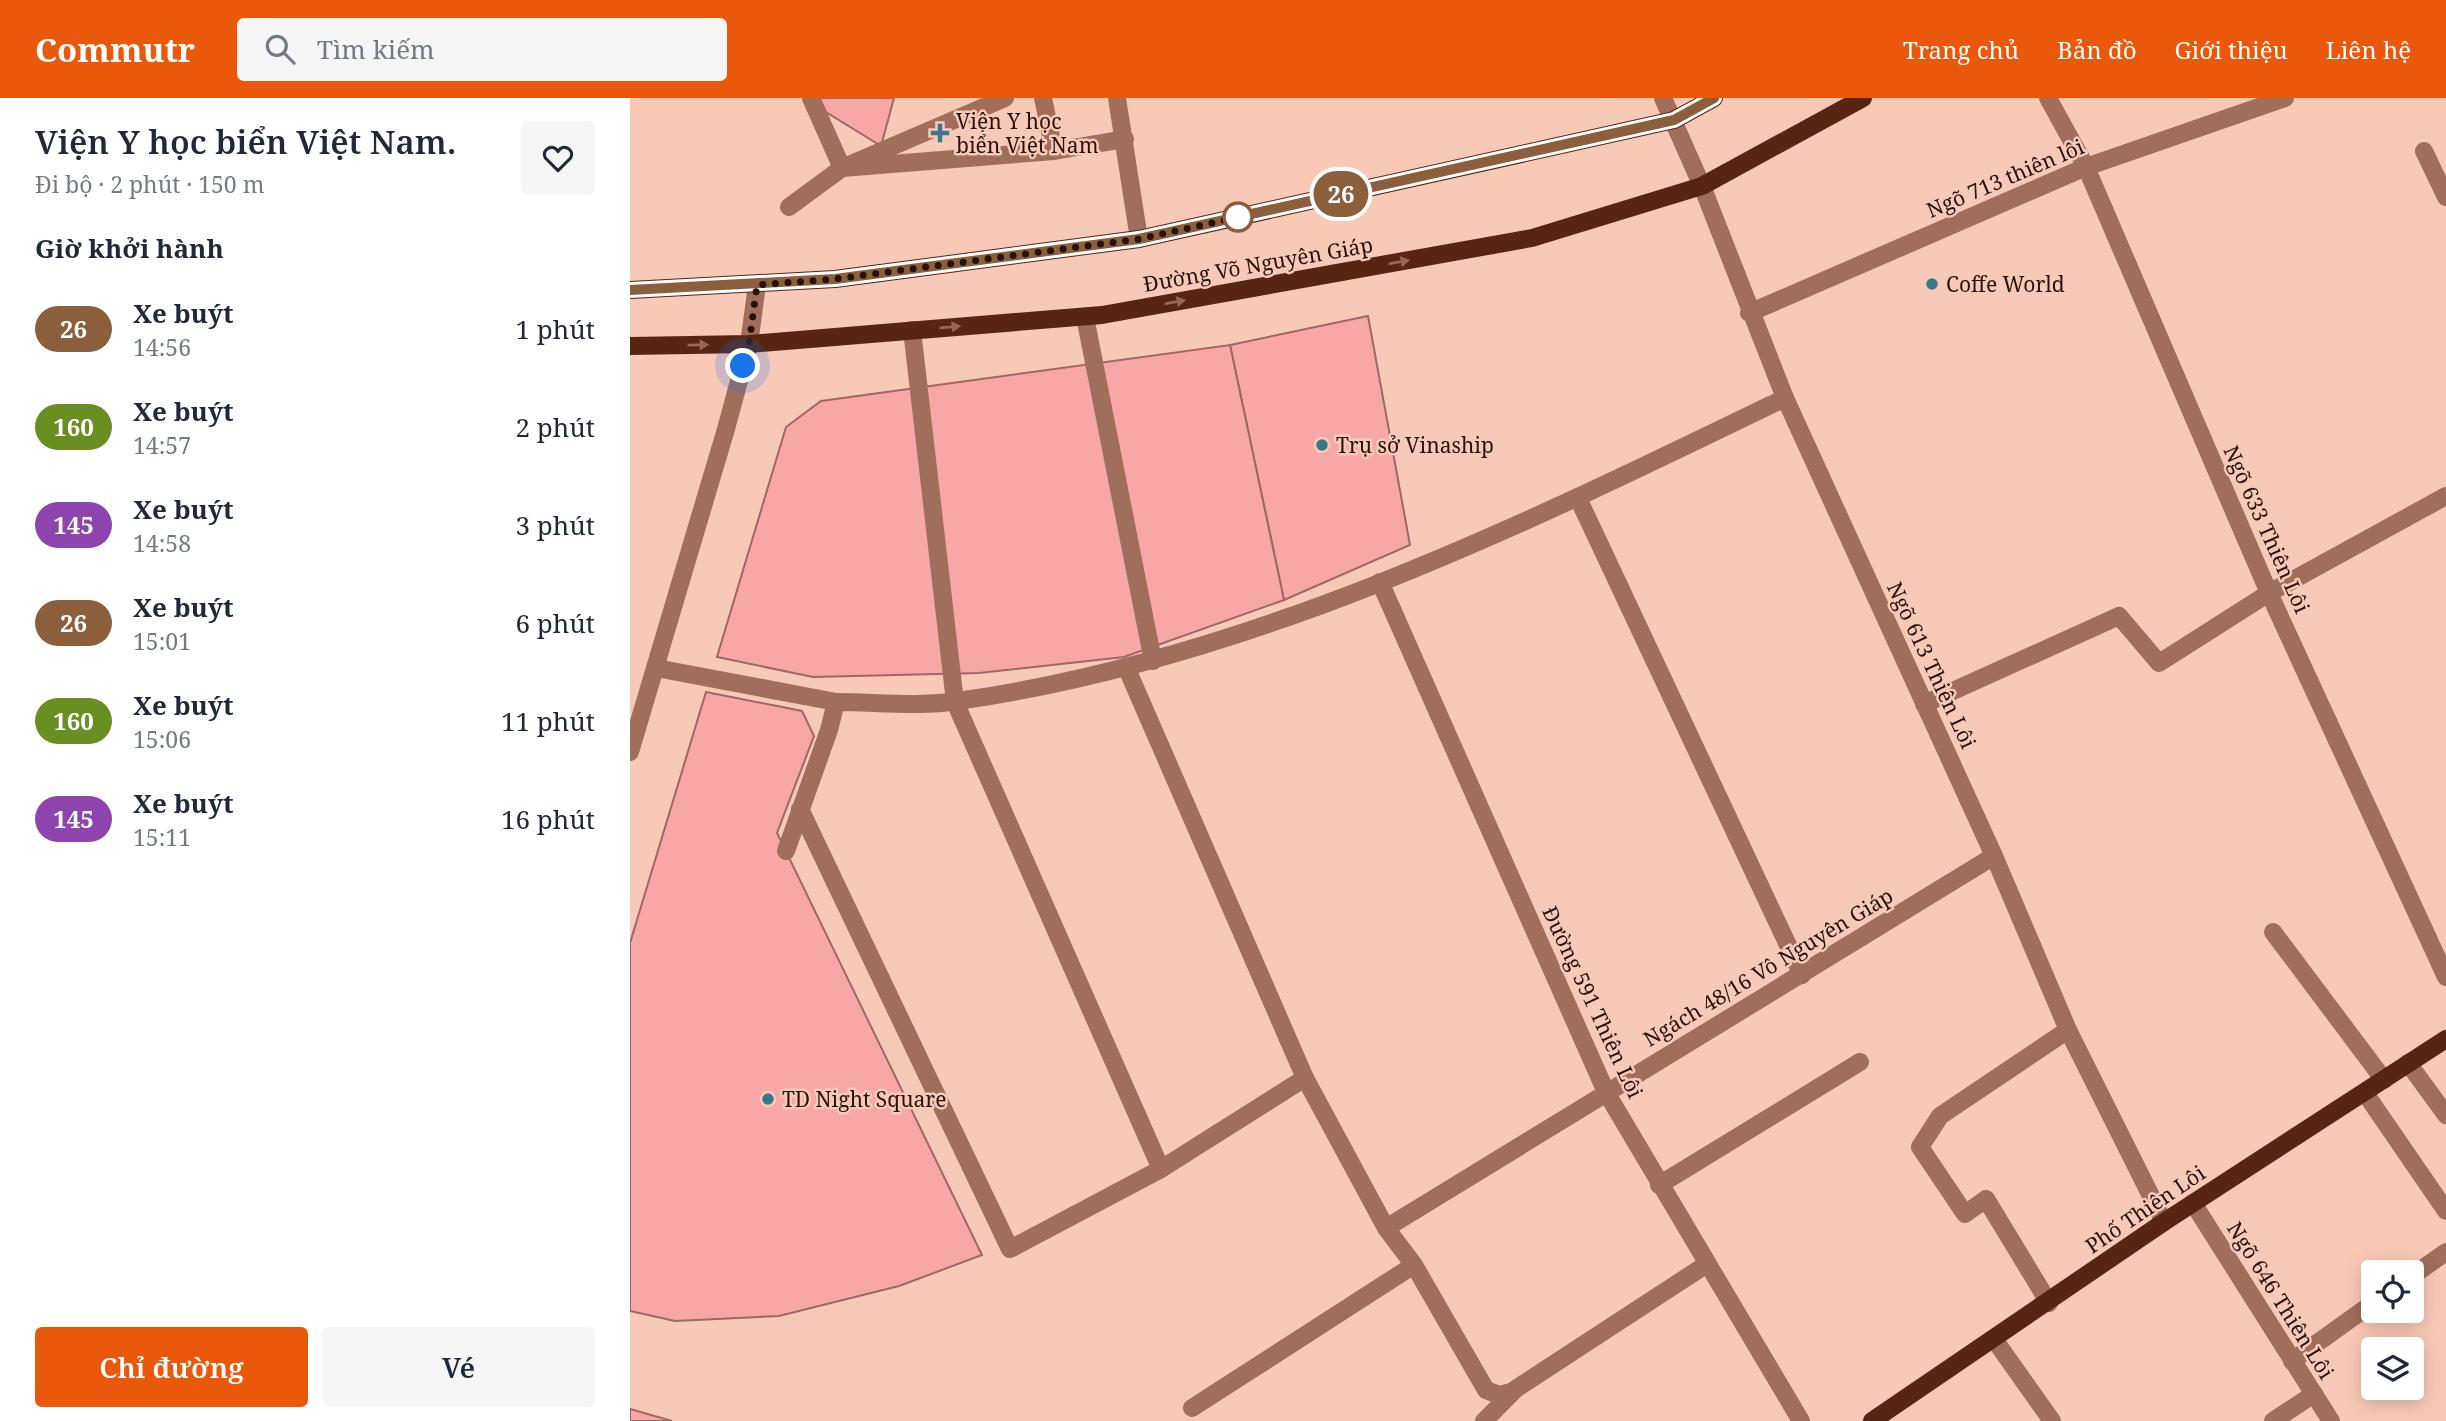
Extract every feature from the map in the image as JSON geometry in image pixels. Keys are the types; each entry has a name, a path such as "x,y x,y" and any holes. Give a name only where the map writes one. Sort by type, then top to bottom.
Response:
{"main road":[{"path":"630,290 835,279 1139,239 1674,120 1714,98"},
{"name":"Đường Võ Nguyên Giáp","path":"630,346 749,344 1085,317 1532,238 1702,186 1863,98"},
{"name":"Phố Thiên Lôi","path":"1872,1421 2049,1303 2164,1222 2446,1039"}],"street":[{"path":"811,98 842,168"},
{"path":"789,207 842,168 1005,98"},
{"path":"1043,98 1054,151"},
{"path":"1117,98 1139,239"},
{"name":"Ngõ 613 Thiên Lôi","path":"1663,98 1702,186 1749,313 1785,398 1994,856 2068,1030 2164,1222"},
{"name":"Ngõ 633 Thiên Lôi","path":"2048,98 2086,167 2269,593 2446,977"},
{"name":"Ngõ 713 thiên lôi","path":"1749,313 2086,167 2285,98"},
{"path":"842,168 1054,151 1125,139"},
{"path":"2424,151 2446,197"},
{"path":"630,752 749,344 757,285"},
{"path":"1085,317 1153,661"},
{"path":"912,330 956,702 1161,1169"},
{"path":"656,668 836,702 956,702 1127,669 1247,632 1380,582 1578,498 1785,398"},
{"path":"1924,704 2119,616 2159,663 2269,593 2446,496"},
{"path":"1578,498 1802,975"},
{"name":"Đường 591 Thiên Lôi","path":"1380,582 1606,1091 1659,1185 1801,1421"},
{"path":"1127,669 1305,1078 1386,1228 1413,1265 1486,1390 1499,1395 1518,1388"},
{"path":"786,851 829,730 836,702"},
{"path":"800,809 1010,1250 1161,1169 1305,1078"},
{"name":"Ngách 48/16 Vô Nguyên Giáp","path":"1386,1228 1994,856"},
{"path":"2273,932 2384,1080"},
{"path":"2049,1303 1986,1199 1965,1214 1920,1147 1940,1116 2068,1030"},
{"path":"1659,1185 1860,1062"},
{"path":"2408,1063 2446,1115"},
{"path":"2365,1093 2446,1211"},
{"name":"Ngõ 646 Thiên Lôi","path":"2193,1203 2331,1421"},
{"path":"2424,1267 2446,1251"},
{"path":"1484,1421 1518,1388 1707,1264"},
{"path":"1192,1408 1413,1265"},
{"path":"2292,1361 2361,1312"},
{"path":"1994,1339 2052,1421"},
{"path":"2273,1421 2314,1394"}],"building":[{"path":"819,98 894,98 881,146 826,112"},
{"name":"Trụ sở Vinaship","path":"1368,316 1410,545 1284,600 1230,345"},
{"path":"1230,345 1284,600 1124,657 979,673 813,677 717,657 786,427 821,401"},
{"name":"TD Night Square","path":"706,692 802,711 814,736 777,833 982,1255 899,1286 779,1316 675,1321 630,1311 630,943"},
{"path":"630,1409 672,1421 630,1421"}],"bus line":[{"name":"26","path":"630,290 835,279 1139,239 1674,120 1714,98"}],"place":[{"name":"Viện Y học biển Việt Nam","path":"940,133"},
{"name":"Coffe World","path":"1932,284"},
{"name":"Trụ sở Vinaship","path":"1322,445"},
{"name":"TD Night Square","path":"768,1099"}],"route":[{"path":"743,366 749,344 757,285 835,279 1139,239 1244,216 1238,217"}]}
